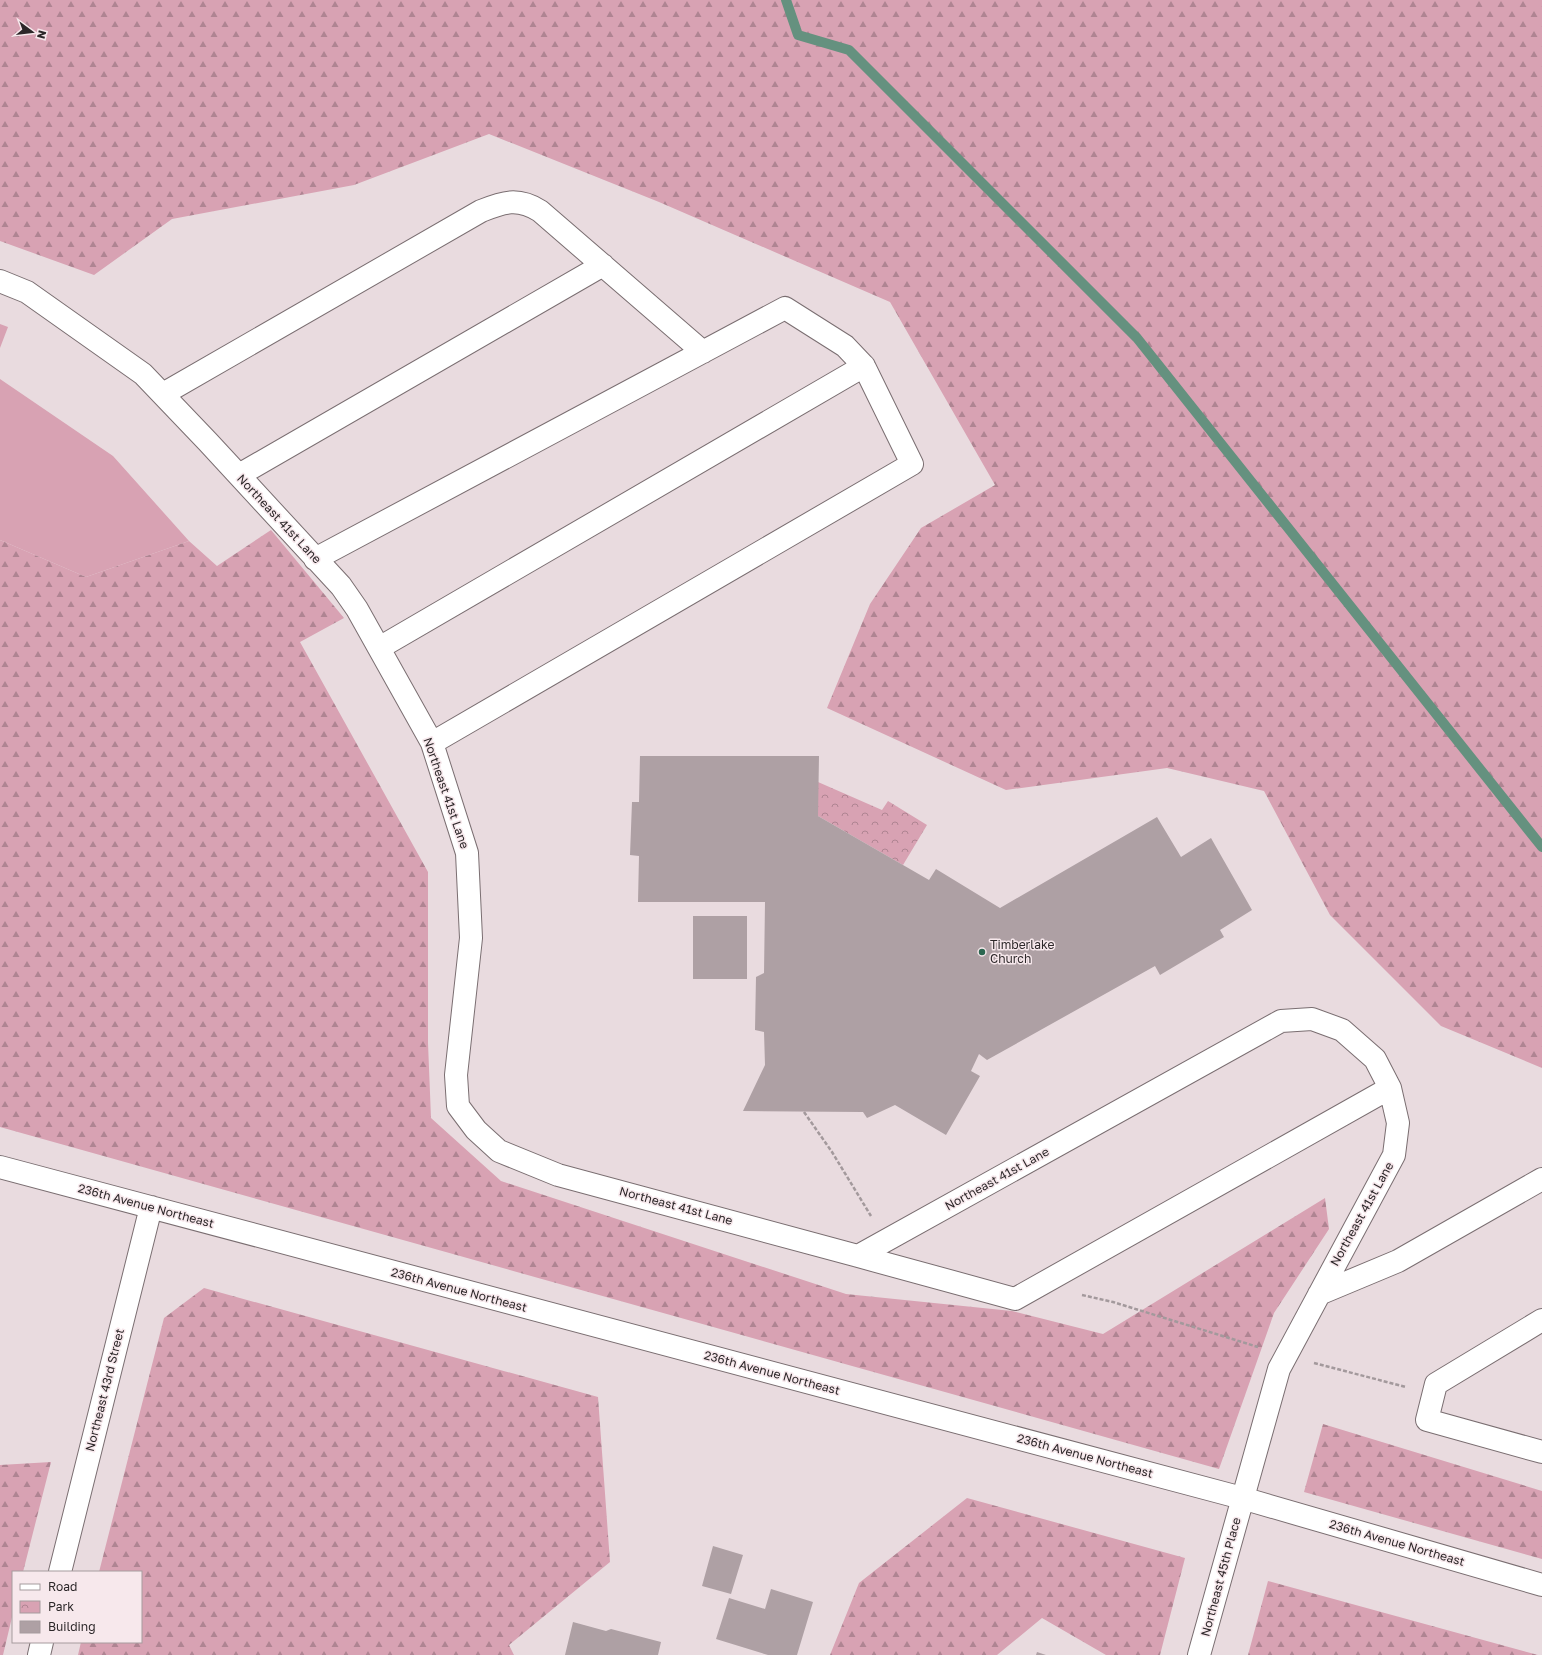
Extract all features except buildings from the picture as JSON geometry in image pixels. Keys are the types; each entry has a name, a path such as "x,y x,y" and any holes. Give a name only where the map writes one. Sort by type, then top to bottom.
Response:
{"street":[{"path":"163,394 481,211 500,204 518,202 531,205 540,211 703,352"},
{"path":"239,475 603,265"},
{"name":"Northeast 41st Lane","path":"0,281 27,292 143,374 239,475 340,586 357,610 379,648 432,743 467,853 471,938 456,1075 458,1106 476,1130 500,1150 558,1175 858,1256 1281,1022 1312,1019 1342,1030 1375,1059 1390,1088 1398,1123 1394,1155 1279,1369 1242,1498"},
{"path":"316,559 785,308 845,346 864,366 912,464 432,743"},
{"path":"379,648 864,366"},
{"path":"858,1256 1016,1299 1390,1088"},
{"name":"236th Avenue Northeast","path":"0,1166 1242,1498 1542,1585"},
{"path":"1319,1294 1398,1261 1542,1179"},
{"name":"Northeast 43rd Street","path":"60,1571 151,1207"},
{"path":"1542,1320 1436,1384 1427,1420 1542,1452"},
{"name":"Northeast 45th Place","path":"1199,1655 1242,1498"},
{"path":"39,1655 42,1643"}],"path":[{"path":"804,1112 832,1152 869,1215 894,1237"},
{"path":"1038,1286 1113,1302 1286,1356 1434,1394"}],"green space":[{"path":"0,0 1542,0 1542,1068 1441,1026 1330,915 1264,791 1167,768 1006,790 827,708 870,604 921,528 995,485 890,302 659,202 489,134 354,185 172,219 94,275 0,241"},
{"path":"0,324 8,327 0,348"},
{"path":"0,379 113,456 189,541 86,577 0,540"},
{"path":"271,530 344,618 300,642 428,872 428,1043 431,1118 501,1181 846,1294 1012,1311 1103,1334 1325,1198 1329,1229 1274,1313 1219,1469 0,1127 0,540 86,577 189,541 217,566"},
{"path":"818,782 882,810 888,801 927,825 903,865 818,816"},
{"path":"204,1288 598,1397 610,1562 509,1645 514,1655 78,1655 81,1643 142,1643 142,1571 99,1571 164,1318"},
{"path":"1323,1424 1542,1491 1542,1559 1304,1492"},
{"path":"51,1462 23,1571 12,1571 12,1617 3,1655 0,1655 0,1465"},
{"path":"967,1498 1185,1558 1160,1655 1106,1655 1042,1618 997,1655 830,1655 859,1583"},
{"path":"1268,1581 1538,1655 1248,1655"}],"waterway":[{"path":"786,0 798,35 849,50 1137,338 1542,847"}],"place":[{"name":"Timberlake Church","path":"982,952"}]}
